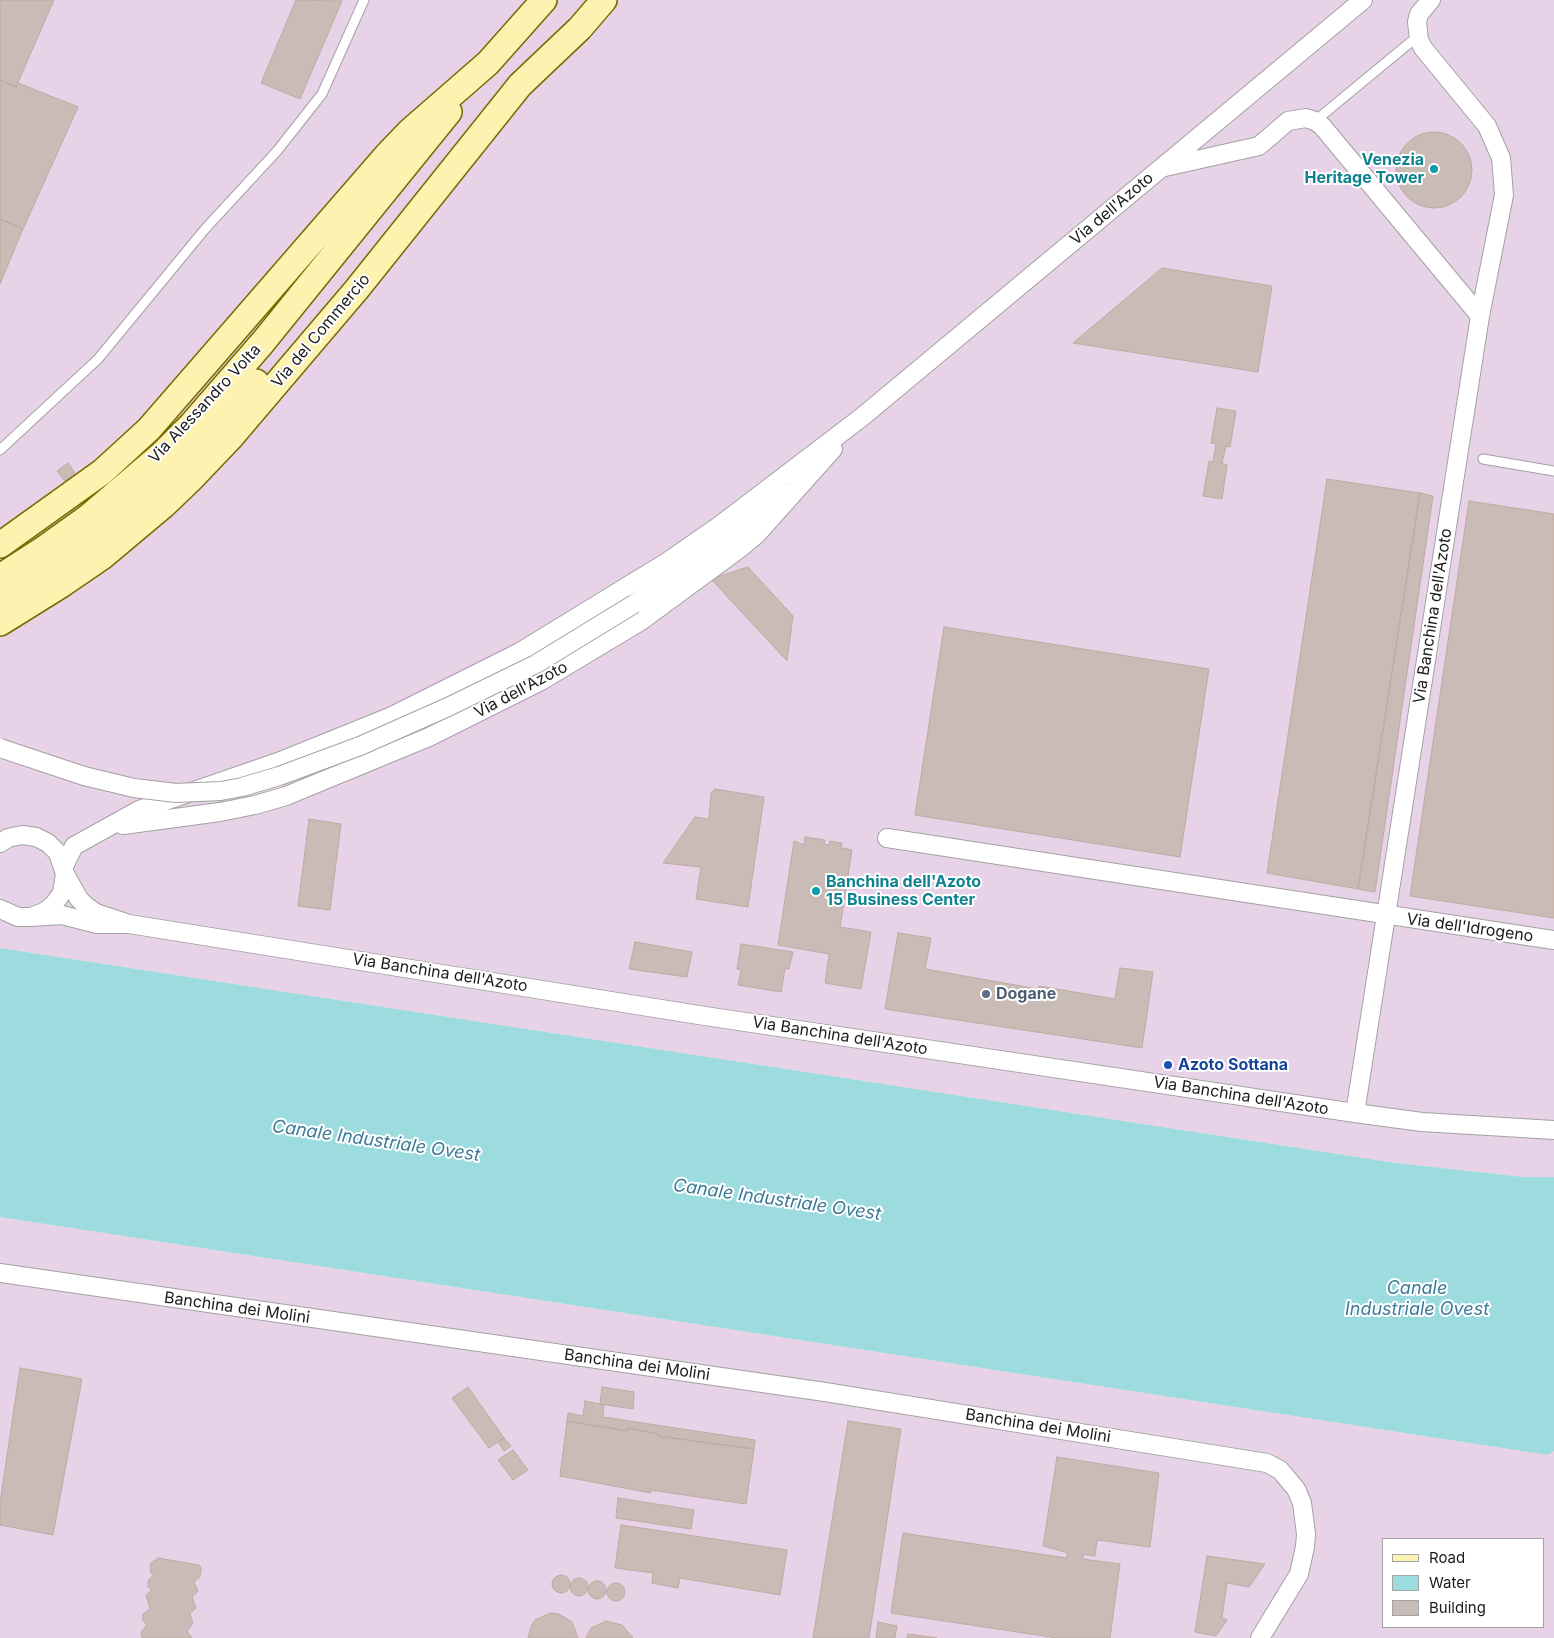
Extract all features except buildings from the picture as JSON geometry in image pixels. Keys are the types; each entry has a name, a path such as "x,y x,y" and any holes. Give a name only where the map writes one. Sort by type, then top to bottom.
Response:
{"street":[{"path":"331,276 488,63 544,0"},
{"name":"Via del Commercio","path":"0,623 61,586 102,557 142,524 190,480 232,436 357,289 520,85 580,28 604,0"},
{"name":"Via dell'Azoto","path":"31,917 44,912 54,904 62,893 64,870 74,846 107,827 140,810 346,736 392,716 520,652 667,562 719,526 862,417 1363,0"},
{"path":"1418,36 1419,14 1431,0"},
{"name":"Via Banchina dell'Azoto","path":"1354,1113 1480,316 1504,195 1501,158 1487,126 1423,48 1418,36"},
{"path":"0,544 102,472 149,429 386,155 410,130 488,63"},
{"path":"331,276 404,206 520,85"},
{"path":"1162,167 1259,146 1288,121 1306,118 1315,121 1322,126 1480,316"},
{"name":"Via Alessandro Volta","path":"0,577 46,548 87,518 161,455 331,276"},
{"name":"Via Alessandro Volta","path":"0,602 31,583 101,534 185,461 244,396 331,276"},
{"name":"Via dell'Azoto","path":"0,748 84,776 134,788 176,793 221,791 242,787 280,776 360,746 448,707 536,664 634,604 742,527 862,417"},
{"name":"Via dell'Azoto","path":"107,827 220,812 286,796 429,736 541,681 640,621 739,549 757,534 862,417"},
{"path":"0,843 8,838 22,835 36,837 48,843 58,853 78,899 96,913 129,924"},
{"name":"Via dell'Idrogeno","path":"887,838 1386,916 1554,940"},
{"path":"0,909 18,917 62,915 98,924 129,924"},
{"name":"Via Banchina dell'Azoto","path":"129,924 705,1016 1354,1113 1422,1122 1554,1130"},
{"name":"Banchina dei Molini","path":"0,1273 825,1392 1267,1463 1291,1482 1299,1496 1305,1520 1306,1547 1293,1586 1260,1638"}],"lane":[{"path":"0,450 98,359 205,229 277,151 322,94 364,0"},
{"path":"1315,121 1418,36"},
{"path":"1483,458 1554,471"}],"shaded area":[{"path":"0,0 1554,0 1554,1177 1523,1177 1396,1163 0,948"},
{"path":"0,1217 1548,1455 1554,1451 1554,1638 0,1638"}],"water":[{"name":"Canale Industriale Ovest","path":"0,948 1396,1163 1523,1177 1554,1177 1554,1451 1548,1455 0,1217"}],"place":[{"name":"Venezia Heritage Tower","path":"1434,169"},
{"name":"Banchina dell'Azoto 15 Business Center","path":"816,891"},
{"name":"Dogane","path":"986,994"},
{"name":"Azoto Sottana","path":"1168,1065"}]}
